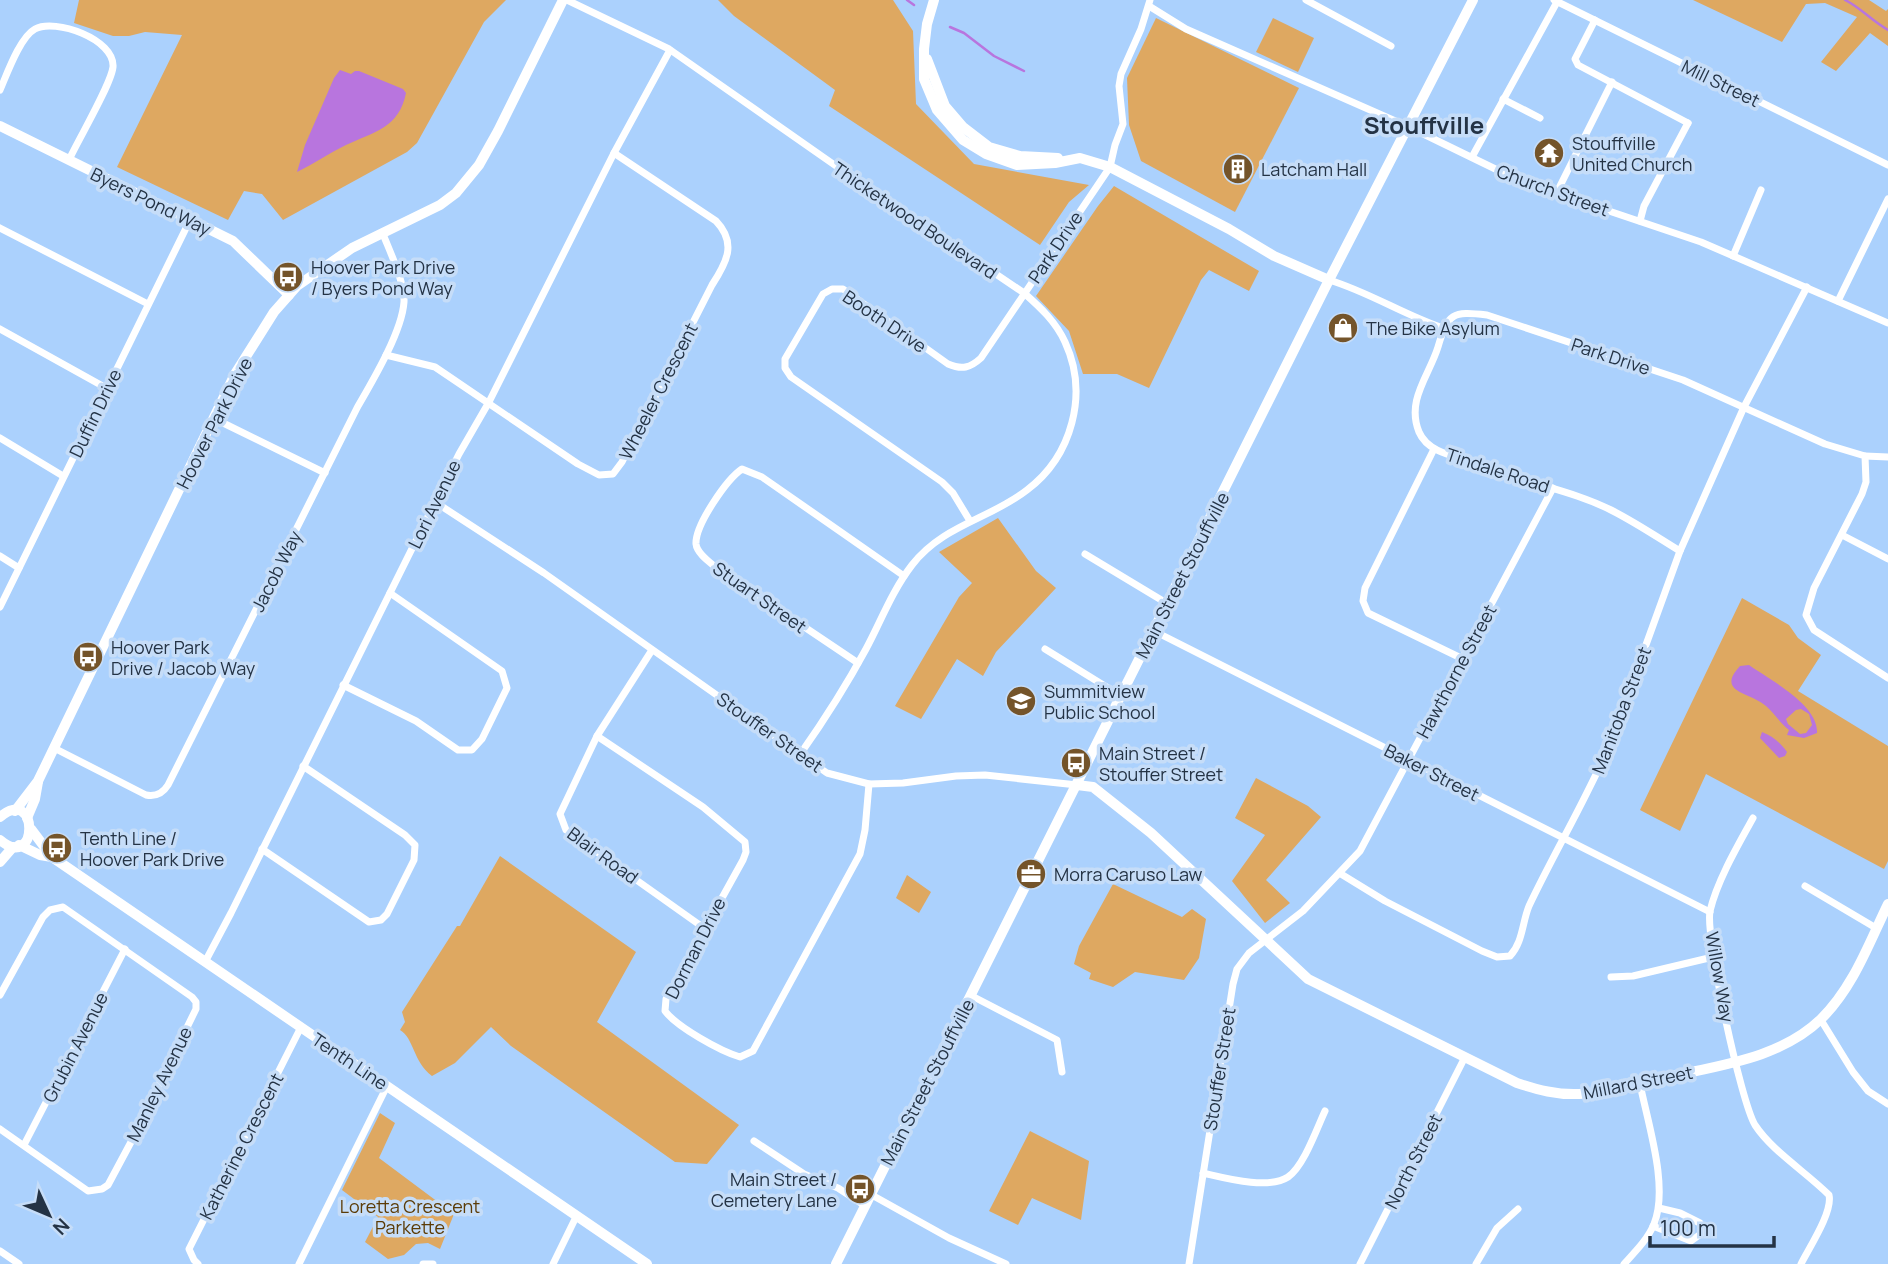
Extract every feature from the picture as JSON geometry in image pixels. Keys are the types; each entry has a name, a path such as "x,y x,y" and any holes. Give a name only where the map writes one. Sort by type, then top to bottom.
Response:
{"street":[{"name":"Thicketwood Boulevard","path":"565,0 670,50 1024,293 1044,311 1068,349 1075,383 1073,421 1063,448 1038,482 1013,499 937,540 923,553 904,576 888,603 829,716 801,753"},
{"name":"Hoover Park Drive","path":"27,818 35,799 38,781 235,374 274,312 297,286 352,247 440,205 456,193 479,165 565,0"},
{"path":"934,0 927,24 924,79 937,110 963,140 986,154 1017,165 1055,163 1080,158 1110,167 1230,229 1274,256 1443,328"},
{"path":"1306,0 1391,46"},
{"name":"Main Street Stouffville","path":"836,1264 1329,280 1474,0"},
{"path":"1472,157 1555,1"},
{"name":"Mill Street","path":"1555,1 1888,165"},
{"name":"Church Street","path":"1149,3 1186,29 1409,127 1520,181 1701,242 1888,323"},
{"name":"Park Drive","path":"1024,293 1110,167 1123,124 1119,86 1121,74 1149,3"},
{"path":"1595,20 1575,59 1578,65 1691,122 1644,206 1640,221"},
{"path":"0,90 25,37 36,28 47,26 88,36 109,50 113,57 111,75 68,160"},
{"name":"Lori Avenue","path":"205,962 459,454 489,402 614,153 670,50"},
{"path":"1556,194 1612,82"},
{"path":"1503,99 1540,118"},
{"name":"Byers Pond Way","path":"0,126 233,241 289,295"},
{"name":"Wheeler Crescent","path":"386,355 435,367 578,464 598,475 612,474 622,462 720,273 729,243 725,230 716,221 614,153"},
{"path":"1732,256 1761,190"},
{"path":"1838,302 1888,199"},
{"name":"Duffin Drive","path":"0,607 190,220"},
{"path":"0,228 148,304"},
{"name":"Jacob Way","path":"54,748 138,793 152,796 164,791 174,776 386,355 404,302 383,234"},
{"name":"Manitoba Street","path":"1341,874 1385,901 1482,951 1497,957 1510,957 1520,940 1529,906 1610,744 1680,551 1744,407 1807,287"},
{"name":"Booth Drive","path":"970,521 953,493 942,482 790,377 785,368 785,359 823,294 832,289 842,289 948,364 969,367 981,358 1024,293"},
{"name":"Park Drive","path":"1443,328 1455,316 1463,313 1487,315 1683,380 1825,444 1865,456 1888,457"},
{"name":"Tindale Road","path":"1443,328 1414,405 1419,433 1434,449 1572,493 1611,510 1680,551"},
{"path":"0,329 107,389"},
{"path":"215,419 325,473"},
{"path":"0,438 64,477"},
{"path":"1434,449 1365,589 1363,601 1368,613 1463,659"},
{"path":"1865,456 1866,482 1814,588 1806,615 1814,630 1888,678"},
{"name":"Stuart Street","path":"858,663 718,569 700,553 696,544 701,527 723,488 732,476 742,469 762,477 904,576"},
{"name":"Hawthorne Street","path":"1266,939 1303,911 1341,874 1369,837 1553,488"},
{"name":"Stouffer Street","path":"435,502 544,573 827,773 869,784 985,775 1093,787 1151,834 1266,939 1242,962 1233,984 1189,1264"},
{"path":"1842,535 1888,559"},
{"path":"1085,554 1168,604"},
{"path":"0,556 19,568"},
{"path":"343,685 416,721 458,750 472,750 482,739 507,688 502,671 390,593"},
{"name":"Baker Street","path":"1154,631 1710,912"},
{"path":"1045,649 1121,696"},
{"name":"Blair Road","path":"652,650 597,736 559,814 566,830 573,836 704,928"},
{"name":"Dorman Drive","path":"597,736 703,807 745,842 743,860 666,999 665,1011 679,1026 740,1057 753,1051 860,854 869,784"},
{"path":"262,849 369,922 381,920 387,914 414,860 415,845 405,835 303,766"},
{"name":"Hoover Park Drive","path":"5,813 38,781"},
{"path":"5,813 27,818"},
{"name":"Tenth Line","path":"27,818 31,829 52,857 647,1264"},
{"name":"Willow Way","path":"1753,818 1733,856 1710,912 1713,957 1736,1062 1755,1124 1766,1139 1829,1195 1827,1212 1801,1264"},
{"path":"0,862 16,846 28,839 31,829"},
{"name":"Tenth Line","path":"0,840 52,857"},
{"path":"1804,886 1876,928"},
{"name":"Millard Street","path":"1266,939 1308,979 1517,1083 1552,1093 1582,1094 1736,1062 1779,1048 1797,1038 1821,1020 1838,1001 1888,904"},
{"name":"Manley Avenue","path":"0,995 43,918 57,906 63,906 196,1002 196,1009 131,1142 108,1185 102,1189 89,1191 0,1129"},
{"name":"Grubin Avenue","path":"24,1145 125,949"},
{"path":"1611,977 1633,976 1713,957"},
{"path":"970,995 1057,1041 1062,1072"},
{"path":"1821,1020 1868,1091 1888,1104"},
{"name":"Katherine Crescent","path":"198,1264 190,1249 300,1027"},
{"name":"North Street","path":"1360,1264 1465,1057"},
{"path":"1624,1264 1653,1226 1659,1208 1661,1185 1640,1084"},
{"path":"299,1264 387,1086"},
{"path":"1203,1173 1258,1182 1275,1181 1289,1176 1298,1165 1325,1111"},
{"path":"754,1141 804,1174 838,1188 864,1205"},
{"path":"870,1194 949,1238 1006,1264"},
{"path":"1653,1226 1691,1241 1702,1233 1700,1223 1680,1213 1659,1208"},
{"path":"1476,1264 1497,1228 1518,1209"},
{"path":"553,1264 576,1217"},
{"path":"0,1251 19,1264"},
{"path":"423,1264 433,1264"}],"green space":[{"path":"79,0 506,0 484,22 417,143 407,152 283,220 262,194 244,191 228,220 117,167 182,35 145,32 113,36 74,23"},
{"path":"718,0 893,0 913,31 916,104 974,164 1089,185 1069,202 1040,245 829,106 835,90 734,16"},
{"path":"1693,0 1869,0 1886,11 1888,9 1888,46 1870,33 1836,71 1821,62 1857,17 1825,3 1806,4 1782,42"},
{"path":"1156,18 1299,88 1235,212 1141,161 1129,125 1127,78"},
{"path":"1273,18 1314,38 1298,72 1256,52"},
{"path":"1114,186 1259,271 1249,291 1209,270 1201,280 1149,388 1117,374 1083,374 1069,331 1036,296"},
{"path":"998,518 1036,571 1056,588 996,652 983,676 957,659 921,719 895,706 959,597 972,583 939,552"},
{"path":"1742,598 1789,625 1798,638 1821,655 1798,691 1888,746 1888,861 1884,869 1706,774 1680,831 1640,810"},
{"path":"1256,778 1308,806 1321,817 1266,880 1290,903 1265,923 1232,881 1265,835 1235,818"},
{"path":"500,856 636,952 597,1022 739,1125 707,1164 675,1162 511,1046 491,1027 455,1063 432,1076 421,1064 405,1034 400,1030 405,1022 402,1012 457,926 460,926"},
{"path":"907,875 931,892 919,913 896,898"},
{"path":"1113,884 1182,917 1192,909 1206,919 1199,958 1184,980 1135,972 1113,987 1089,979 1091,973 1074,964 1079,946"},
{"name":"Loretta Crescent Parkette","path":"380,1113 395,1123 379,1158 454,1214 440,1249 428,1243 416,1244 404,1255 388,1259 365,1242 378,1217 342,1190"},
{"path":"1030,1131 1089,1161 1081,1220 1032,1198 1018,1225 989,1211"}],"shaded area":[{"path":"340,70 351,74 359,71 403,89 406,93 403,105 384,127 297,172 305,145"},
{"path":"1749,665 1792,694 1810,713 1816,723 1817,733 1804,738 1787,735 1789,730 1766,706 1733,687 1733,675 1740,666","holes":["1801,709 1809,714 1812,725 1806,733 1800,734 1786,719 1796,710"]},
{"path":"1762,732 1782,745 1787,752 1785,756 1779,758 1760,738"}],"waterway":[{"path":"907,0 914,5"},
{"path":"1845,0 1888,30"},
{"path":"950,27 964,33 994,56 1024,71"}],"place":[{"name":"Stouffville United Church","path":"1549,153"},
{"name":"Latcham Hall","path":"1238,169"},
{"name":"Hoover Park Drive / Byers Pond Way","path":"288,277"},
{"name":"The Bike Asylum","path":"1343,328"},
{"name":"Hoover Park Drive / Jacob Way","path":"88,657"},
{"name":"Summitview Public School","path":"1021,701"},
{"name":"Main Street / Stouffer Street","path":"1076,763"},
{"name":"Tenth Line / Hoover Park Drive","path":"57,848"},
{"name":"Morra Caruso Law","path":"1031,874"},
{"name":"Main Street / Cemetery Lane","path":"860,1189"}],"district":[{"name":"Stouffville","path":"1424,124"}]}
